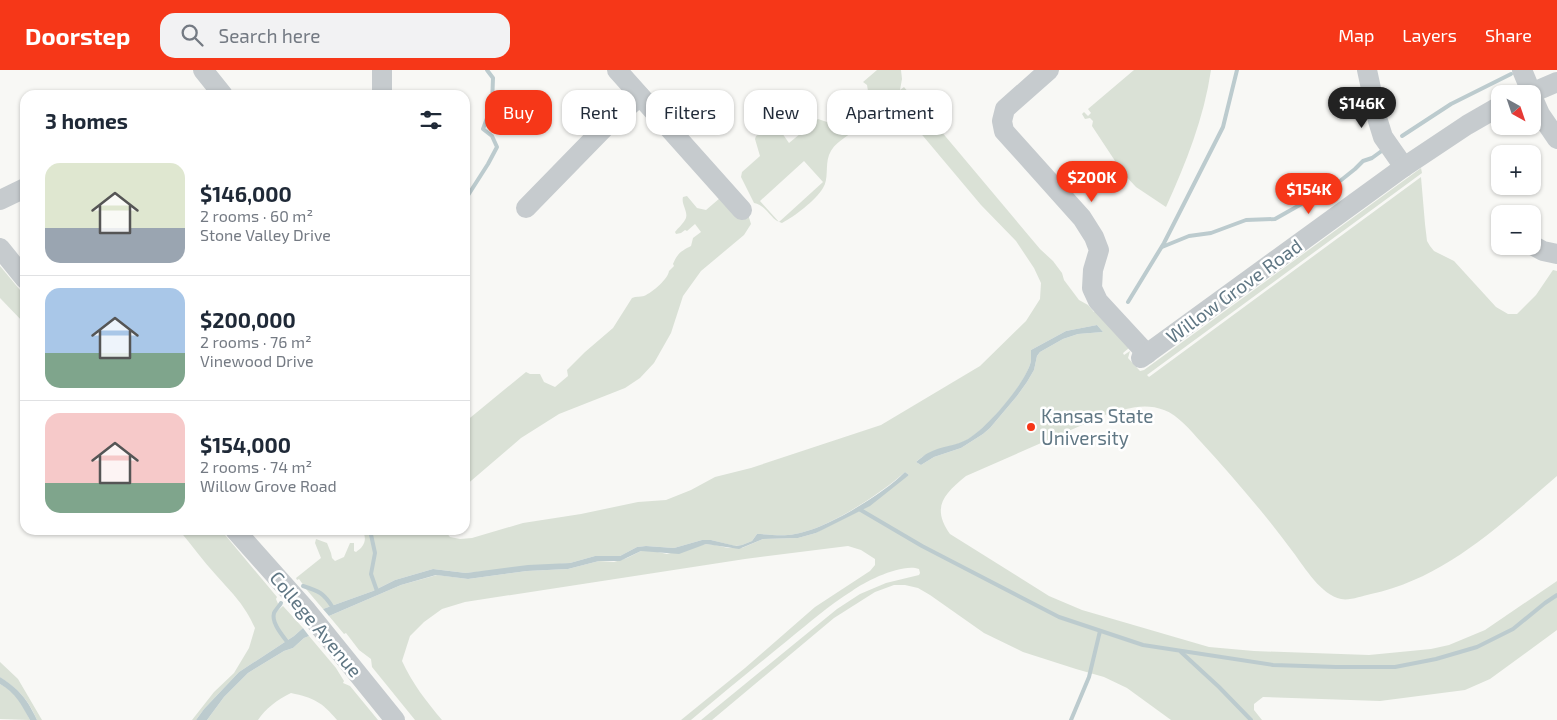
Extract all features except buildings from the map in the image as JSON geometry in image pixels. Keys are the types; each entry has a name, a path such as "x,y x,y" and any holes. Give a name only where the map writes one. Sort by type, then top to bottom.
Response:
{"street":[{"path":"203,70 219,90"},
{"path":"382,70 382,90"},
{"path":"617,70 742,210"},
{"name":"Willow Grove Road","path":"1049,70 1005,109 1002,121 1004,131 1082,218 1094,237 1099,250 1093,270 1092,288 1098,301 1144,356 1404,168 1467,125 1491,111"},
{"path":"1367,70 1383,137 1404,168"},
{"path":"1522,70 1528,85"},
{"path":"1541,89 1557,82"},
{"path":"526,208 606,126 640,96"},
{"path":"1541,115 1557,139"},
{"path":"0,200 20,190"},
{"path":"0,248 20,273"},
{"path":"1541,250 1557,254"},
{"name":"College Avenue","path":"239,535 307,611 395,720"}],"shaded area":[{"path":"877,70 901,70 900,90 868,90 867,85 863,82"},
{"path":"1134,70 1211,70 1204,105 1193,140 1166,207 1136,187 1123,173 1092,126 1093,121 1090,118 1085,119 1082,114 1084,112 1088,116 1091,113 1088,109"},
{"path":"818,119 827,122 827,135 848,135 831,150 823,188 799,212 782,223 779,222 763,207 754,203 741,177 742,172 760,156 755,139 756,136 783,135 789,143 799,135 817,135","holes":["804,161 823,182 779,222 760,201"]},
{"path":"922,135 944,135 1040,249 1053,261 1079,300 1088,305 1094,312 1098,309 1129,348 1123,353 1124,355 1130,351 1128,358 1140,371 1144,370 1421,168 1422,173 1147,375 1149,377 1421,177 1427,241 1434,251 1454,261 1496,307 1508,314 1517,314 1536,295 1553,270 1557,271 1557,476 1471,547 1424,576 1398,586 1356,598 1341,599 1334,596 1320,587 1260,510 1189,428 1169,412 1142,406 1105,415 966,476 946,495 941,509 941,516 950,534 1049,596 1082,610 1209,647 1254,651 1369,655 1431,649 1449,645 1485,630 1557,581 1557,630 1490,679 1465,690 1380,701 1263,697 1254,704 1254,710 1262,720 1171,720 1127,688 1104,677 1023,652 984,633 918,588 894,585 875,592 834,618 712,720 701,720 837,609 860,594 886,583 919,575 920,573 919,569 903,568 875,578 844,596 691,720 681,720 745,668 815,607 870,571 875,565 875,559 861,550 848,546 745,559 465,602 442,609 424,622 410,636 402,661 420,692 442,720 415,720 372,667 371,659 359,650 329,616 401,585 437,575 468,579 527,571 568,569 599,561 614,562 641,551 667,554 706,544 728,548 742,548 763,539 798,538 816,533 863,504 817,528 802,533 784,535 757,534 752,541 742,545 735,546 711,540 702,540 674,548 637,547 620,556 595,556 570,563 466,573 433,569 395,580 373,591 323,609 306,589 312,588 304,586 299,579 297,580 296,578 321,558 315,543 316,539 327,543 332,558 335,561 344,557 350,543 354,543 354,551 356,552 361,548 365,540 364,535 448,535 460,539 472,538 523,523 581,514 638,502 666,500 691,490 715,477 751,468 881,425 980,366 1026,321 1040,299 1041,283 1034,268 1016,241 981,205","holes":["1097,325 1103,332 1078,334 1063,339 1040,352 1037,356 1034,370 1027,382 983,434 961,448 934,457 921,465 916,462 933,451 965,441 983,428 1004,406 1028,371 1031,361 1031,350 1066,331","905,472 909,475 868,501"]},
{"path":"687,196 697,208 706,210 720,198 747,211 751,224 744,235 701,271 683,296 671,333 654,363 640,378 625,388 559,414 521,438 470,482 470,418 526,372 540,374 544,382 555,387 568,376 567,370 613,328 632,298 644,296 652,292 666,278 674,266 673,264 678,255 691,246 693,238 701,232 695,224 687,231 676,234 675,232 686,218 683,197"},
{"path":"0,266 20,290 20,319 0,298"},
{"path":"1097,325 1103,332 1078,334 1063,339 1040,352 1037,356 1034,370 1027,382 983,434 961,448 934,457 921,465 916,462 933,451 968,439 985,425 1005,404 1022,381 1031,361 1031,350 1066,331"},
{"path":"905,472 909,475 870,506 816,533 798,538 763,539 739,549 706,544 679,554 641,551 620,561 599,561 568,569 527,571 468,579 436,575 401,585 329,616 323,609 373,591 395,580 433,569 466,573 528,565 570,563 595,556 620,556 637,547 674,548 702,540 711,540 736,546 752,541 757,534 784,535 802,533 817,528 867,502"},
{"path":"183,535 225,535 277,597 279,606 274,612 283,606 303,628 239,672 196,720 192,720 214,692 234,673 249,648 255,628 238,600"},
{"path":"303,628 309,636 293,648 284,651 248,673 224,697 207,720 196,720 239,672"},
{"path":"309,636 336,668 344,681 343,683 350,686 378,720 337,720 317,702 291,693 272,705 258,720 207,720 224,697 248,673 284,651 293,648"},
{"path":"0,662 18,679 42,720 37,720 22,696 13,686 0,677"},
{"path":"0,677 13,686 22,696 37,720 30,720 14,695 0,684"},
{"path":"0,684 10,690 18,699 30,720 0,719"}],"waterway":[{"path":"470,192 497,147 492,136 483,129 492,105 493,78 487,70"},
{"path":"1128,302 1164,243 1223,127 1237,70"},
{"path":"1402,136 1451,104 1511,74"},
{"path":"1162,247 1189,236 1211,233 1246,220 1275,219 1335,185 1363,161 1372,158 1383,150"},
{"path":"859,509 922,546 1059,617 1143,645 1273,665 1395,667 1436,659 1477,647 1513,629 1557,595"},
{"path":"371,535 375,553 371,574 377,591"},
{"path":"303,586 321,593 333,608"},
{"path":"281,603 274,613 274,621 288,643"},
{"path":"1071,720 1089,677 1100,631"},
{"path":"1181,652 1251,720"}],"place":[{"name":"Kansas State University","path":"1031,427"}]}
